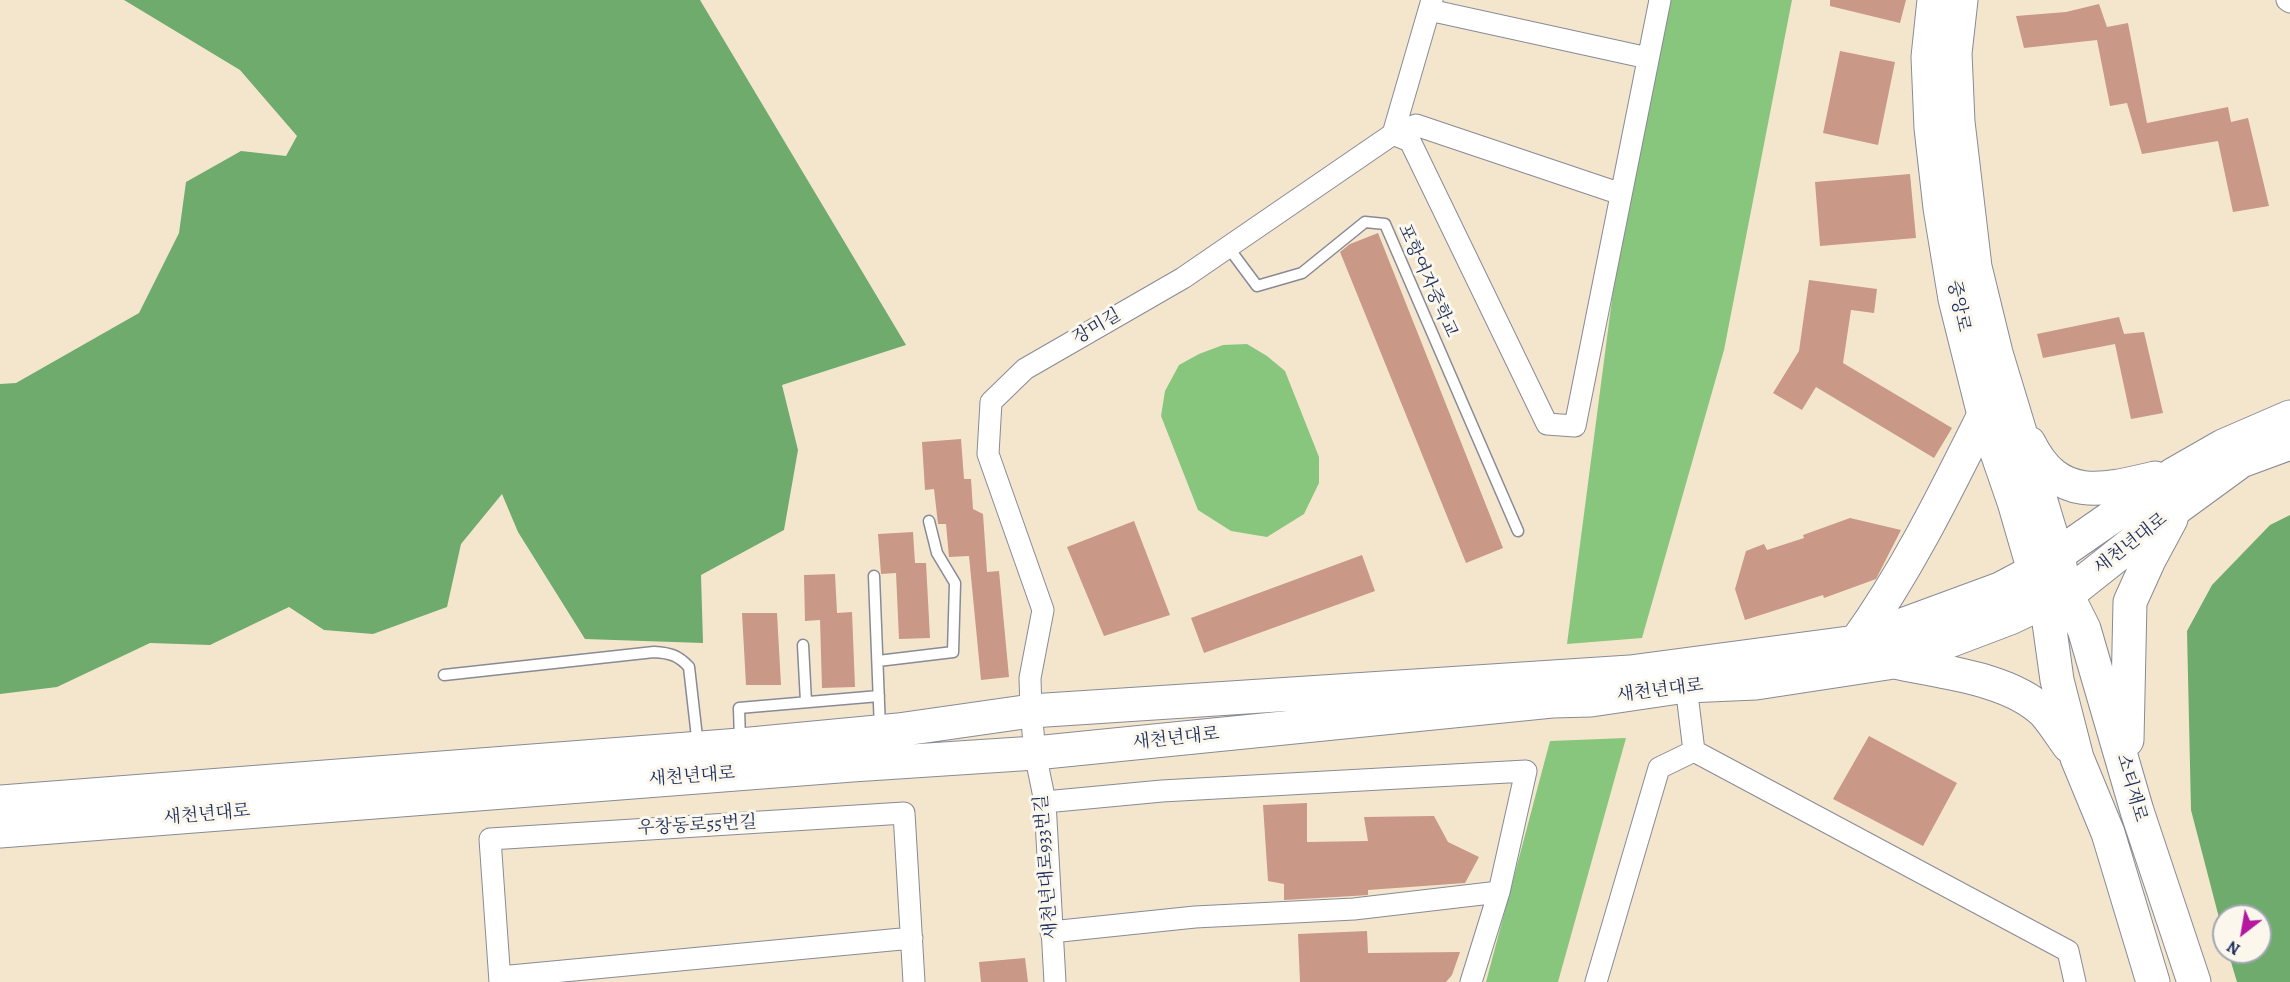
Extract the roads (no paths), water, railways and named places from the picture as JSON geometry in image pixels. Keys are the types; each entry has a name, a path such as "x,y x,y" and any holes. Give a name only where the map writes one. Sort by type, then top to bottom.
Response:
{"main road":[{"name":"중앙로","path":"1934,0 1928,57 1931,128 1940,208 1955,299 1998,412"},
{"name":"중앙로","path":"1961,0 1955,53 1963,183 1998,412 2014,502 2045,562 2056,598"},
{"path":"1856,642 1878,610 1998,412 2057,478 2070,484 2098,490 2112,489 2174,474"},
{"name":"새천년대로","path":"0,831 700,762 881,747 1031,711 1630,672 1856,642 2000,589 2045,562 2174,474 2223,446 2290,417"},
{"name":"새천년대로","path":"0,802 700,762 740,744 1035,753 1552,701 1591,700 1686,686 1756,683 1894,662 2056,598 2241,461 2290,443"},
{"path":"2133,791 2127,739 2130,602 2149,560 2178,507"},
{"name":"소티재로","path":"2056,598 2057,680 2077,758 2108,833 2153,982"},
{"name":"소티재로","path":"2056,598 2084,629 2137,811 2194,982"},
{"path":"1894,662 2000,686 2023,697 2044,712 2077,758"}],"street":[{"path":"1648,58 1431,5 1393,134 1410,141 1547,424 1575,426 1659,3"},
{"name":"장미길","path":"1035,753 1030,678 1043,610 988,454 991,402 1025,369 1183,278 1393,134 1416,125 1621,194"},
{"path":"1686,686 1694,751"},
{"path":"1596,982 1659,768 1694,751"},
{"path":"1694,751 2068,951 2075,982"},
{"name":"새천년대로933번길","path":"1035,753 1045,802 1055,982"},
{"path":"1045,802 1162,791 1526,771 1498,892 1471,982"},
{"name":"우창동로55번길","path":"500,980 490,839 904,813 912,938"},
{"path":"1052,932 1195,917 1353,909 1498,892"},
{"path":"500,980 912,938 914,982"}],"lane":[{"name":"포항여자중학교","path":"1228,247 1257,286 1302,273 1365,222 1385,224 1518,531"},
{"path":"878,661 953,652 955,584 937,553 929,521"},
{"path":"874,576 881,747"},
{"path":"803,645 806,702"},
{"path":"444,675 654,652 670,653 680,657 689,667 700,762"},
{"path":"740,744 738,708 879,696"}]}
